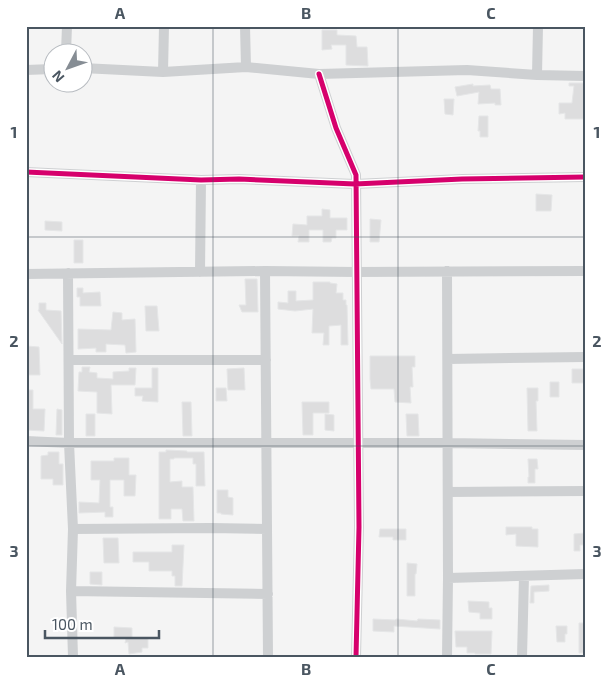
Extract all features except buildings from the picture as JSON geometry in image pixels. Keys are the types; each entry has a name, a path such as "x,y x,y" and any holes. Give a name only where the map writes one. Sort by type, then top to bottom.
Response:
{"street":[{"path":"66,42 67,26"},
{"path":"163,72 164,26"},
{"path":"246,26 246,67"},
{"path":"537,75 538,26"},
{"path":"92,68 163,72 246,67 319,74 467,70 585,76"},
{"path":"26,70 42,69"},
{"path":"319,74 336,128 356,175 359,527 356,657"},
{"path":"26,172 201,180 239,179 355,184 462,179 585,177"},
{"path":"200,272 201,180"},
{"path":"265,271 268,657"},
{"path":"26,274 265,271 585,271"},
{"path":"446,657 448,578 448,271"},
{"path":"68,273 69,443 73,529 71,590 73,657"},
{"path":"448,359 585,357"},
{"path":"69,360 266,360"},
{"path":"26,441 69,443 585,445"},
{"path":"448,492 585,491"},
{"path":"73,529 267,529"},
{"path":"448,578 585,574"},
{"path":"522,657 524,576"},
{"path":"71,590 268,594"}],"cycle path":[{"path":"319,74 336,128 356,175 359,527 356,657"},
{"path":"26,172 201,180 239,179 355,184 462,179 585,177"}]}
